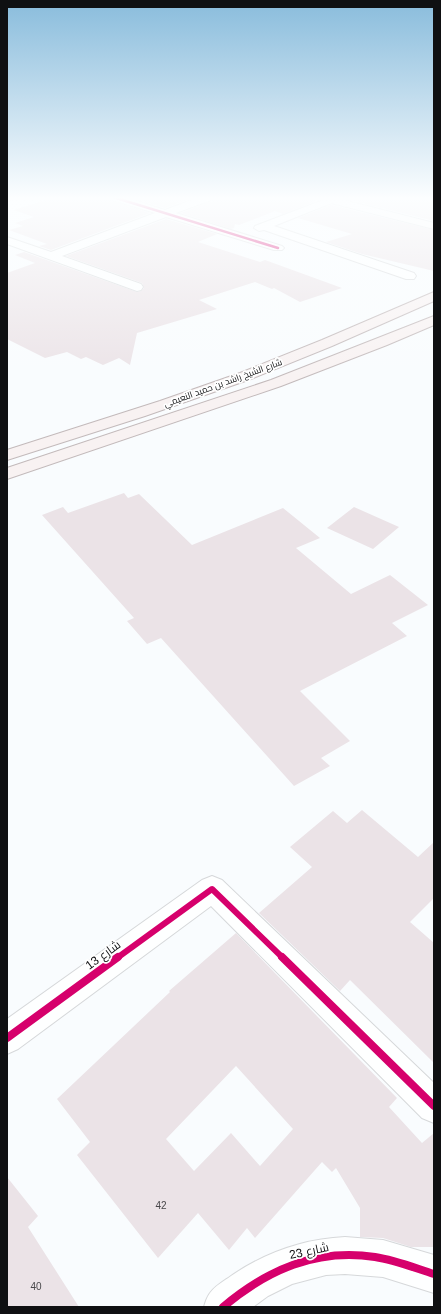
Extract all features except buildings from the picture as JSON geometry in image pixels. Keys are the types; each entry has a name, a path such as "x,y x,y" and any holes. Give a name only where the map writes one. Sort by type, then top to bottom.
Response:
{"main road":[{"name":"شارع الشيخ راشد بن حميد النعيمي","path":"7,455 164,405 218,386 313,350 434,296"},
{"name":"شارع الشيخ راشد بن حميد النعيمي","path":"7,474 267,386 350,355 434,320"}],"street":[{"path":"56,258 136,287"},
{"path":"358,258 410,276"},
{"name":"شارع 13","path":"7,1038 212,889 434,1106"},
{"name":"شارع 23","path":"223,1307 256,1281 291,1264 329,1255 366,1256 405,1264 434,1274"}],"cycle path":[{"path":"7,1038 212,889 434,1106"},
{"path":"223,1307 239,1294 271,1273 307,1260 326,1257 345,1255 375,1257 434,1274"}]}
